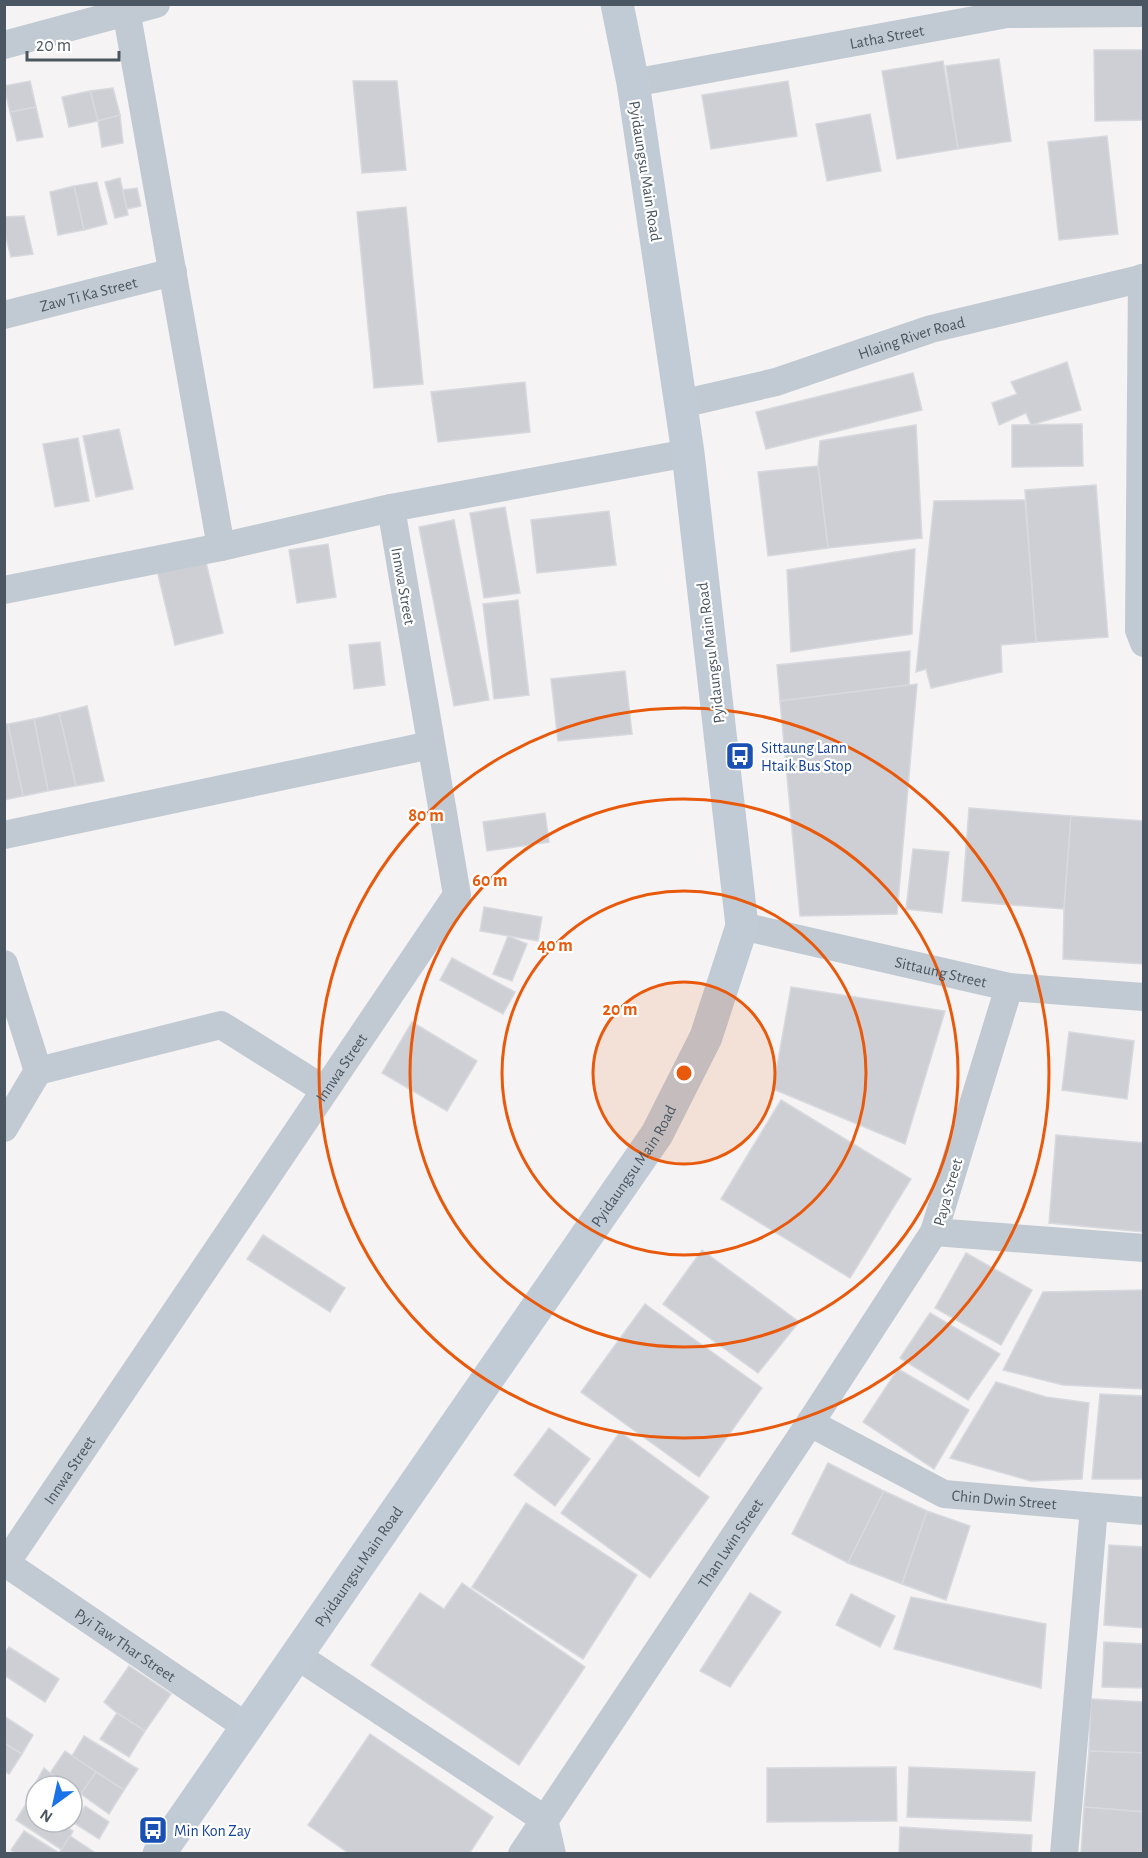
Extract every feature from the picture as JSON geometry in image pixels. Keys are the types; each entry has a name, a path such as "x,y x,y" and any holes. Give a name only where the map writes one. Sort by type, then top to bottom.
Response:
{"main road":[{"name":"Pyidaungsu Main Road","path":"159,1854 657,1134 706,1037 742,926 681,404 633,83 617,4"}],"street":[{"path":"4,45 126,8 156,4"},
{"path":"126,8 221,547"},
{"name":"Latha Street","path":"633,83 1006,14 1143,13"},
{"name":"Zaw Ti Ka Street","path":"4,315 173,272"},
{"path":"1143,278 1139,630 1143,643"},
{"name":"Hlaing River Road","path":"681,404 776,382 931,329 1143,278"},
{"path":"4,590 221,547 391,508 687,453"},
{"name":"Innwa Street","path":"5,1564 457,895 391,508"},
{"path":"4,835 431,745"},
{"name":"Sittaung Street","path":"742,926 1009,987 1143,997"},
{"path":"4,964 38,1071"},
{"name":"Paya Street","path":"1009,987 934,1232 1143,1248"},
{"path":"4,1128 38,1071 220,1025 325,1090"},
{"name":"Than Lwin Street","path":"522,1854 810,1423 934,1232"},
{"name":"Chin Dwin Street","path":"810,1423 944,1494 1143,1511"},
{"path":"1065,1854 1094,1508"},
{"name":"Pyi Taw Thar Street","path":"5,1564 247,1727"},
{"path":"296,1655 544,1820 552,1854"}],"building":[{"path":"1094,50 1144,50 1144,120 1095,121"},
{"path":"999,59 1011,141 958,149 946,66"},
{"path":"943,61 958,149 897,159 882,71"},
{"path":"30,81 36,107 10,112 4,86"},
{"path":"353,81 397,81 406,170 362,173"},
{"path":"788,81 797,136 711,149 702,95"},
{"path":"113,88 120,115 98,121 90,91"},
{"path":"90,91 98,121 69,127 62,97"},
{"path":"36,107 43,137 17,141 10,112"},
{"path":"870,114 881,171 827,181 816,124"},
{"path":"120,115 123,143 102,147 98,121"},
{"path":"1107,136 1118,234 1059,240 1048,142"},
{"path":"120,178 128,215 115,218 105,182"},
{"path":"97,182 107,224 84,230 74,186"},
{"path":"74,186 84,230 58,235 50,192"},
{"path":"137,188 141,206 127,209 123,190"},
{"path":"406,207 423,384 374,388 357,212"},
{"path":"24,216 33,254 11,257 4,230 4,217"},
{"path":"1067,362 1081,410 1031,425 1026,413 999,425 992,403 1017,394 1011,382"},
{"path":"913,373 922,410 766,449 756,412"},
{"path":"525,382 530,432 438,442 431,392"},
{"path":"1082,424 1083,466 1012,467 1012,425"},
{"path":"916,425 922,538 828,548 818,466 820,441"},
{"path":"119,429 133,489 96,497 83,436"},
{"path":"78,438 89,501 55,507 43,444"},
{"path":"818,466 828,548 768,556 758,472"},
{"path":"1096,485 1108,637 1036,642 1025,490"},
{"path":"1025,500 1036,642 1001,645 1002,672 931,688 926,669 916,672 934,501"},
{"path":"505,507 520,593 484,598 470,513"},
{"path":"609,511 616,565 537,573 531,520"},
{"path":"454,520 489,700 454,706 419,527"},
{"path":"328,544 336,597 297,603 289,550"},
{"path":"915,549 912,634 791,652 787,570"},
{"path":"204,554 223,633 175,645 156,566"},
{"path":"518,600 529,695 494,699 483,604"},
{"path":"380,642 385,685 354,689 349,645"},
{"path":"910,651 909,685 780,701 777,665"},
{"path":"625,671 632,734 558,741 551,679"},
{"path":"917,684 897,914 800,916 780,701"},
{"path":"87,706 104,781 76,786 59,713"},
{"path":"59,713 76,786 48,791 34,719"},
{"path":"34,719 48,791 23,796 8,724"},
{"path":"4,724 8,724 23,796 4,800"},
{"path":"969,808 1071,816 1064,909 962,901"},
{"path":"545,813 549,842 487,851 483,822"},
{"path":"1071,816 1144,821 1144,964 1063,959"},
{"path":"913,849 949,852 942,913 906,909"},
{"path":"484,907 542,917 538,941 480,931"},
{"path":"508,936 527,944 512,981 493,974"},
{"path":"452,958 515,992 503,1014 440,980"},
{"path":"791,987 945,1011 905,1144 773,1089"},
{"path":"412,1022 477,1061 447,1111 382,1073"},
{"path":"1069,1032 1134,1041 1127,1099 1062,1090"},
{"path":"781,1100 911,1179 850,1278 721,1199"},
{"path":"1056,1135 1144,1143 1144,1232 1049,1223"},
{"path":"263,1235 345,1288 330,1312 247,1259"},
{"path":"702,1250 799,1322 758,1373 663,1304"},
{"path":"966,1253 1032,1290 1001,1345 935,1308"},
{"path":"1144,1290 1144,1389 1063,1385 1003,1370 1043,1292"},
{"path":"645,1304 762,1388 699,1477 581,1392"},
{"path":"930,1313 1000,1354 968,1400 900,1358"},
{"path":"898,1369 969,1410 934,1469 863,1422"},
{"path":"996,1382 1046,1397 1089,1403 1082,1479 1031,1481 950,1458"},
{"path":"1100,1394 1144,1396 1144,1479 1092,1479"},
{"path":"549,1428 590,1459 555,1506 514,1475"},
{"path":"620,1432 709,1497 650,1578 561,1513"},
{"path":"828,1463 884,1491 848,1563 792,1534"},
{"path":"884,1491 927,1511 902,1584 848,1563"},
{"path":"526,1503 637,1575 583,1659 472,1587"},
{"path":"927,1511 970,1526 946,1600 902,1584"},
{"path":"1109,1545 1144,1547 1144,1628 1104,1625"},
{"path":"462,1583 585,1667 519,1765 371,1665 420,1593 444,1609"},
{"path":"750,1593 781,1612 730,1687 700,1671"},
{"path":"851,1594 895,1616 880,1647 836,1625"},
{"path":"911,1597 1046,1624 1041,1688 894,1649"},
{"path":"1104,1642 1144,1644 1144,1688 1102,1687"},
{"path":"9,1647 59,1679 45,1702 4,1675 4,1654"},
{"path":"129,1666 171,1694 145,1731 104,1702"},
{"path":"1091,1699 1144,1702 1144,1753 1089,1751"},
{"path":"117,1713 145,1731 129,1757 100,1739"},
{"path":"4,1716 33,1735 22,1754 4,1743"},
{"path":"370,1734 493,1817 469,1854 350,1854 308,1825"},
{"path":"84,1736 138,1769 124,1790 72,1756"},
{"path":"4,1743 22,1754 9,1774 4,1771"},
{"path":"65,1751 96,1772 84,1790 84,1774 50,1773"},
{"path":"1089,1751 1144,1753 1144,1812 1084,1807"},
{"path":"896,1767 897,1821 767,1822 767,1768"},
{"path":"909,1767 1035,1772 1031,1821 907,1817"},
{"path":"44,1768 51,1774 41,1774"},
{"path":"96,1772 124,1790 109,1814 84,1796 84,1790"},
{"path":"85,1806 109,1822 99,1839 84,1829"},
{"path":"24,1807 24,1825 16,1820"},
{"path":"1084,1807 1144,1812 1144,1854 1081,1854"},
{"path":"900,1827 1032,1835 1031,1854 899,1854"},
{"path":"24,1831 24,1834 29,1834 59,1853 70,1836 97,1854 17,1854 11,1850"},
{"path":"37,1834 71,1834 62,1850"}],"place":[{"name":"Sittaung Lann Htaik Bus Stop","path":"740,756"},
{"name":"Min Kon Zay","path":"153,1830"}]}
